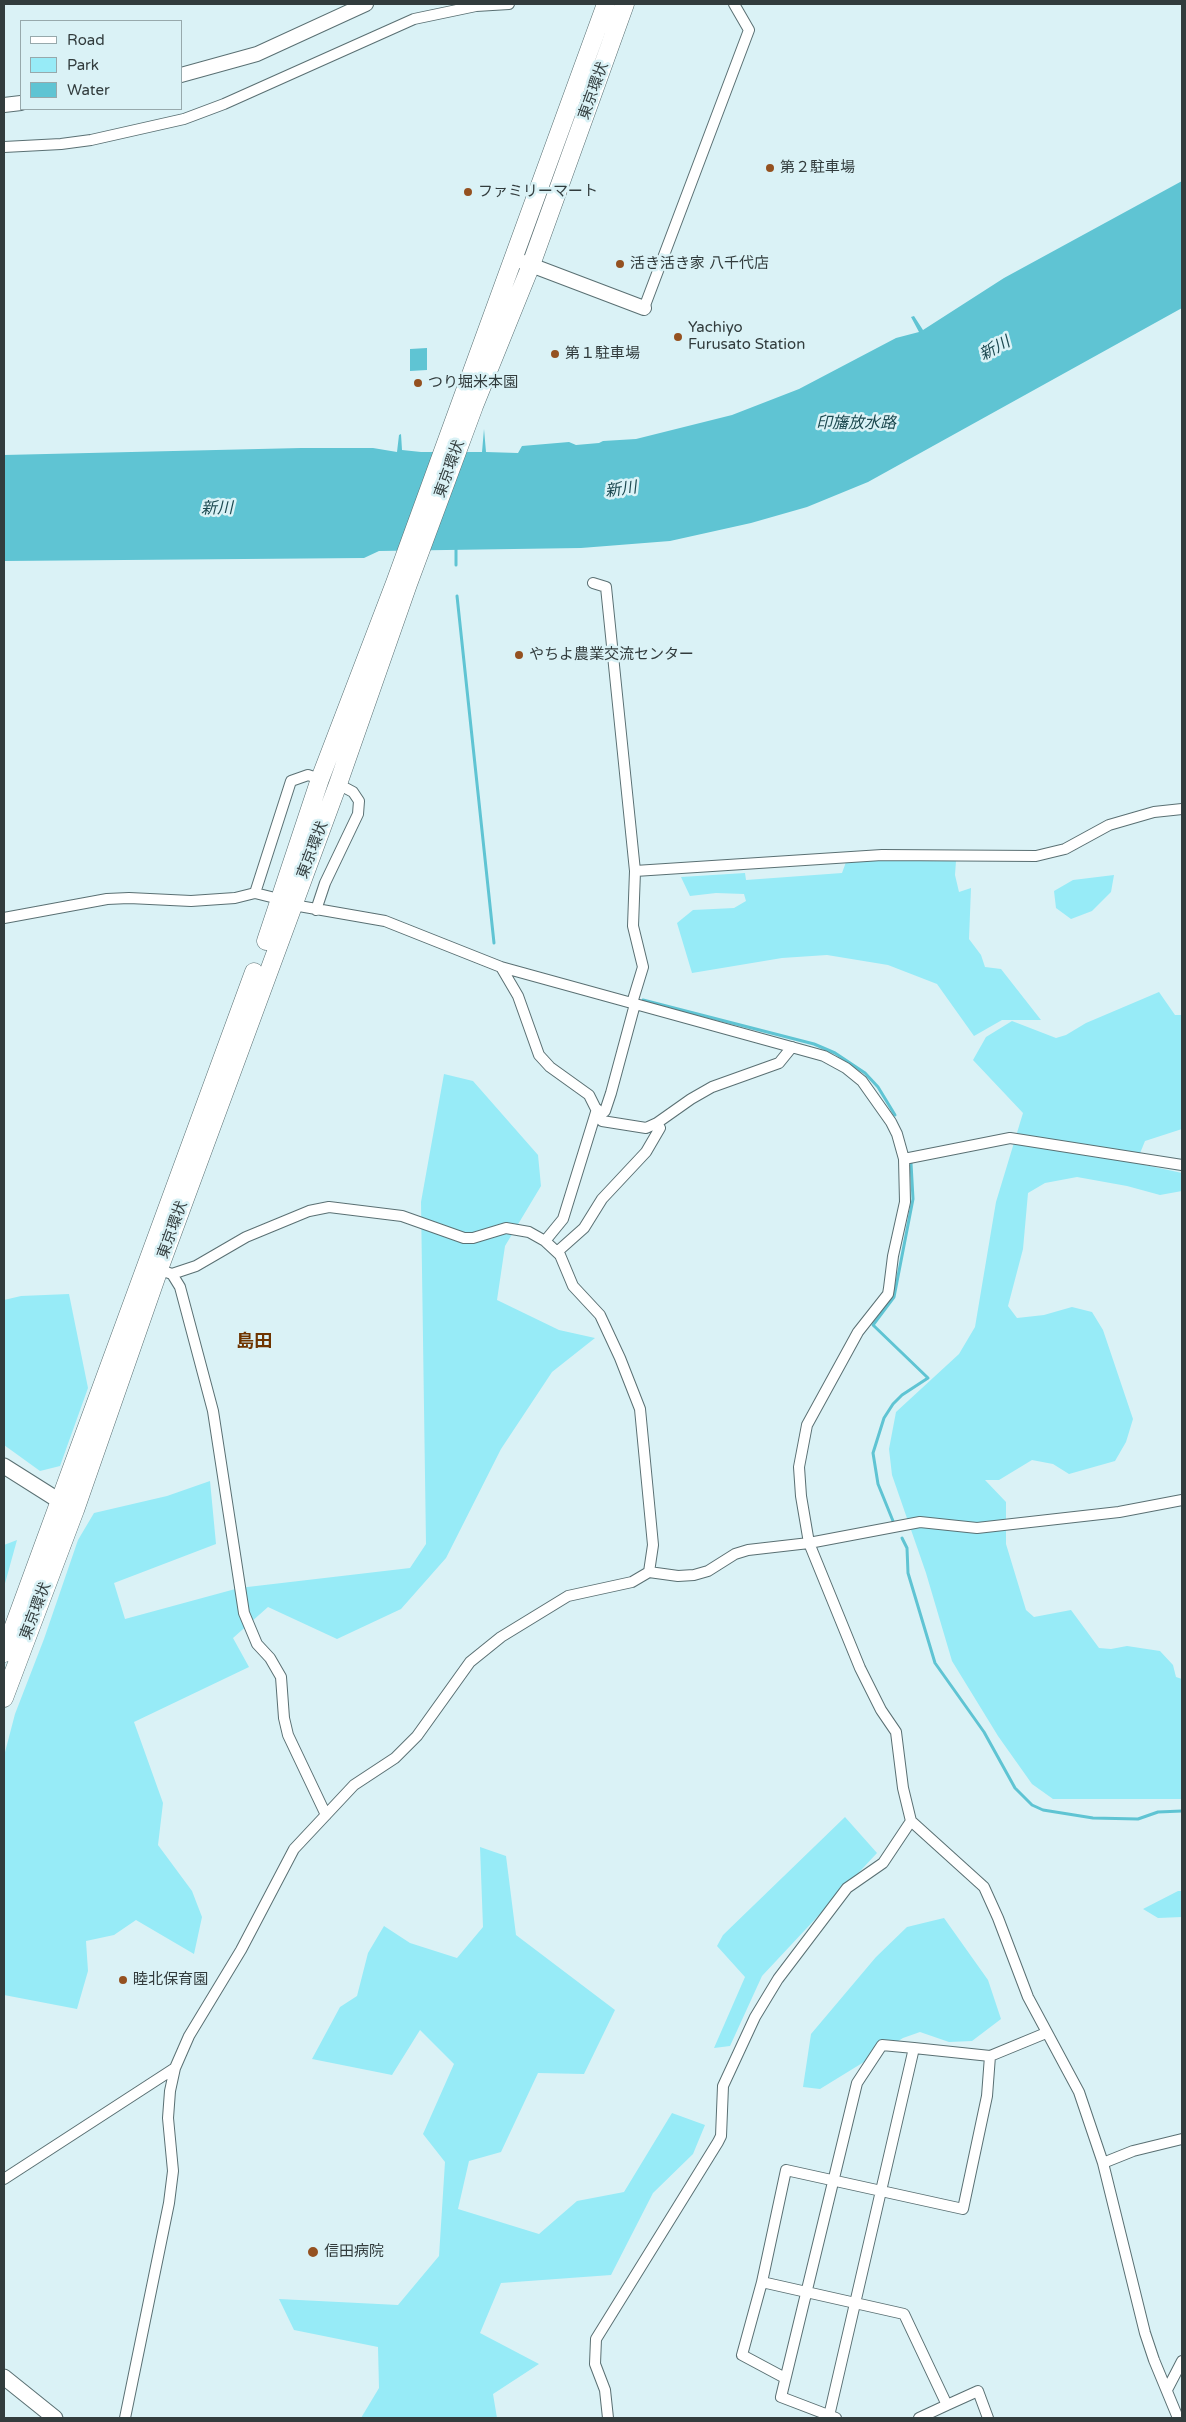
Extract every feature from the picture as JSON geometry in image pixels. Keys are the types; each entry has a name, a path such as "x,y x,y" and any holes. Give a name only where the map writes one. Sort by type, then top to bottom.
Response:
{"highway":[{"name":"東京環状","path":"523,262 606,4"},
{"name":"東京環状","path":"4,1698 74,1510 145,1289 200,1138 338,784 402,583 467,406 624,4"},
{"name":"東京環状","path":"4,1653 58,1502 145,1289 165,1271 200,1138 320,779 402,583"}],"main road":[{"path":"4,1466 58,1502 74,1510"},
{"path":"4,2377 55,2418"}],"street":[{"path":"182,74 257,54 366,4"},
{"path":"4,147 84,141 134,132 184,119 224,104 414,19 476,6 509,4"},
{"path":"523,262 644,308 748,30 734,4"},
{"path":"4,106 20,103"},
{"path":"593,583 606,587 635,871 633,926 643,967 611,1093 605,1111 599,1112"},
{"path":"255,893 291,781 308,775 320,779"},
{"path":"316,910 325,883 358,814 359,801 353,792 338,784"},
{"path":"635,871 882,854 1036,856 1065,849 1109,825 1154,812 1182,809"},
{"path":"4,918 107,899 129,898 191,901 236,898 255,893 270,897"},
{"path":"299,906 385,921 500,967 824,1056 846,1068 862,1081 878,1101 894,1128 904,1159 905,1202 893,1256 888,1294 858,1332 808,1425 804,1437 799,1467 801,1496 809,1543 860,1668 881,1710 896,1732 903,1788 911,1821 984,1887 1028,1997 1079,2092 1103,2163 1145,2334 1154,2360 1168,2388 1178,2418"},
{"path":"500,967 518,996 539,1055 550,1067 589,1095 602,1121 646,1128 657,1123 691,1098 712,1087 780,1063 792,1046"},
{"path":"546,1241 564,1219 599,1112"},
{"path":"557,1252 584,1228 602,1199 646,1152 660,1128 657,1123"},
{"path":"904,1159 1010,1138 1182,1165"},
{"path":"165,1271 196,1266 246,1237 309,1211 329,1207 402,1216 464,1238 473,1238 506,1228 529,1232 546,1241 557,1252 573,1286 600,1315 620,1358 640,1409 653,1545 649,1572"},
{"path":"165,1271 180,1287 213,1411 244,1613 257,1644 270,1658 281,1676 284,1718 288,1735 326,1815"},
{"path":"125,2418 169,2203 173,2171 168,2118 175,2068 188,2036 241,1950 294,1849 354,1785 395,1758 417,1736 448,1695 464,1668 501,1637 568,1596 632,1582 649,1572 678,1576 694,1575 748,1550 809,1543 920,1522 978,1528 1119,1512 1182,1500"},
{"path":"608,2418 605,2390 594,2364 596,2340 721,2136 723,2086 755,2016 778,1979 847,1888 883,1863 911,1821"},
{"path":"914,2048 855,2303 833,2417 781,2397 832,2180 857,2083 866,2066 882,2045 914,2048 990,2056 1046,2033"},
{"path":"785,2378 742,2355 762,2282 786,2170 963,2209 987,2096 990,2056"},
{"path":"4,2179 175,2068"},
{"path":"1103,2163 1133,2151 1182,2139"},
{"path":"762,2282 904,2314 948,2405"},
{"path":"1168,2388 1182,2361"},
{"path":"919,2418 978,2391 988,2418"}],"green space":[{"path":"916,859 956,861 955,875 959,892 971,888 969,939 981,955 985,967 1001,969 1041,1020 1002,1020 974,1036 937,984 888,965 827,955 782,958 692,973 677,923 693,910 734,908 746,901 744,894 716,893 690,896 681,877 745,873 746,880 842,873 846,862"},
{"path":"1114,875 1111,892 1092,911 1071,919 1056,908 1054,891 1073,880"},
{"path":"1159,992 1175,1015 1182,1015 1182,1129 1145,1141 1136,1163 1182,1173 1182,1191 1160,1195 1127,1186 1077,1177 1045,1183 1028,1193 1023,1249 1008,1306 1017,1318 1044,1315 1072,1307 1092,1312 1103,1330 1133,1419 1126,1442 1115,1461 1069,1474 1053,1464 1032,1460 999,1480 985,1480 1006,1502 1006,1544 1026,1610 1034,1617 1071,1610 1099,1648 1111,1649 1127,1646 1160,1651 1173,1665 1176,1677 1182,1679 1182,1799 1053,1799 1032,1784 998,1736 952,1661 926,1573 892,1475 889,1449 896,1412 959,1354 975,1327 996,1202 1023,1113 973,1060 986,1037 1012,1021 1056,1038"},
{"path":"444,1074 473,1081 538,1155 541,1186 505,1246 497,1300 559,1330 595,1338 552,1372 501,1449 446,1558 401,1609 337,1639 268,1607 233,1638 249,1667 134,1722 163,1803 158,1845 192,1891 202,1917 194,1954 136,1920 114,1935 86,1941 88,1971 77,2009 4,1995 4,1756 15,1714 44,1639 78,1540 94,1513 167,1496 210,1481 216,1544 114,1583 125,1619 239,1588 410,1568 426,1544 421,1202"},
{"path":"69,1294 88,1388 60,1466 40,1471 4,1445 4,1300 21,1296"},
{"path":"17,1540 4,1587 4,1545"},
{"path":"845,1817 877,1853 762,1976 730,2046 714,2048 745,1977 717,1946 723,1935"},
{"path":"480,1847 506,1856 516,1935 615,2010 584,2074 538,2073 501,2152 469,2161 458,2209 539,2234 577,2201 624,2192 672,2113 705,2125 693,2154 653,2193 611,2275 501,2283 480,2333 539,2364 493,2394 497,2418 361,2418 379,2388 378,2347 294,2330 279,2299 398,2305 439,2256 445,2162 423,2134 454,2064 420,2030 392,2075 312,2059 340,2007 357,1996 368,1953 384,1926 410,1943 457,1958 483,1927"},
{"path":"1178,1891 1182,1891 1182,1917 1158,1918 1143,1909"},
{"path":"944,1918 988,1980 1001,2019 972,2041 949,2042 920,2032 903,2038 820,2089 803,2087 811,2034 876,1957 907,1927"}],"water":[{"name":"印旛放水路","path":"1182,181 1182,308 868,482 807,507 751,523 670,541 581,548 379,551 364,558 4,561 4,455 301,448 373,448 397,452 399,435 401,434 402,450 421,452 482,452 484,429 486,452 518,453 522,446 569,442 576,445 636,439 732,415 799,389 896,338 919,332 911,317 914,316 923,330 1004,278"},
{"path":"427,348 427,370 410,371 410,349"}],"waterway":[{"path":"456,548 456,565"},
{"path":"457,596 494,943"},
{"path":"643,1000 814,1044 835,1053 865,1073 878,1087 895,1115"},
{"path":"893,1521 878,1484 873,1453 884,1418 893,1404 902,1395 928,1378 873,1325 894,1297 913,1199 911,1163"},
{"path":"902,1538 907,1548 908,1573 935,1663 984,1732 1015,1788 1032,1805 1043,1810 1093,1818 1138,1819 1158,1812 1182,1811"}],"place":[{"name":"第２駐車場","path":"770,168"},
{"name":"ファミリーマート","path":"468,192"},
{"name":"活き活き家 八千代店","path":"620,264"},
{"name":"Yachiyo Furusato Station","path":"678,337"},
{"name":"第１駐車場","path":"555,354"},
{"name":"つり堀米本園","path":"418,383"},
{"name":"やちよ農業交流センター","path":"519,655"},
{"name":"睦北保育園","path":"123,1980"},
{"name":"信田病院","path":"313,2252"}],"district":[{"name":"島田","path":"254,1342"}],"water label":[{"name":"新川","path":"995,349"},
{"name":"新川","path":"621,490"},
{"name":"新川","path":"217,509"}]}
